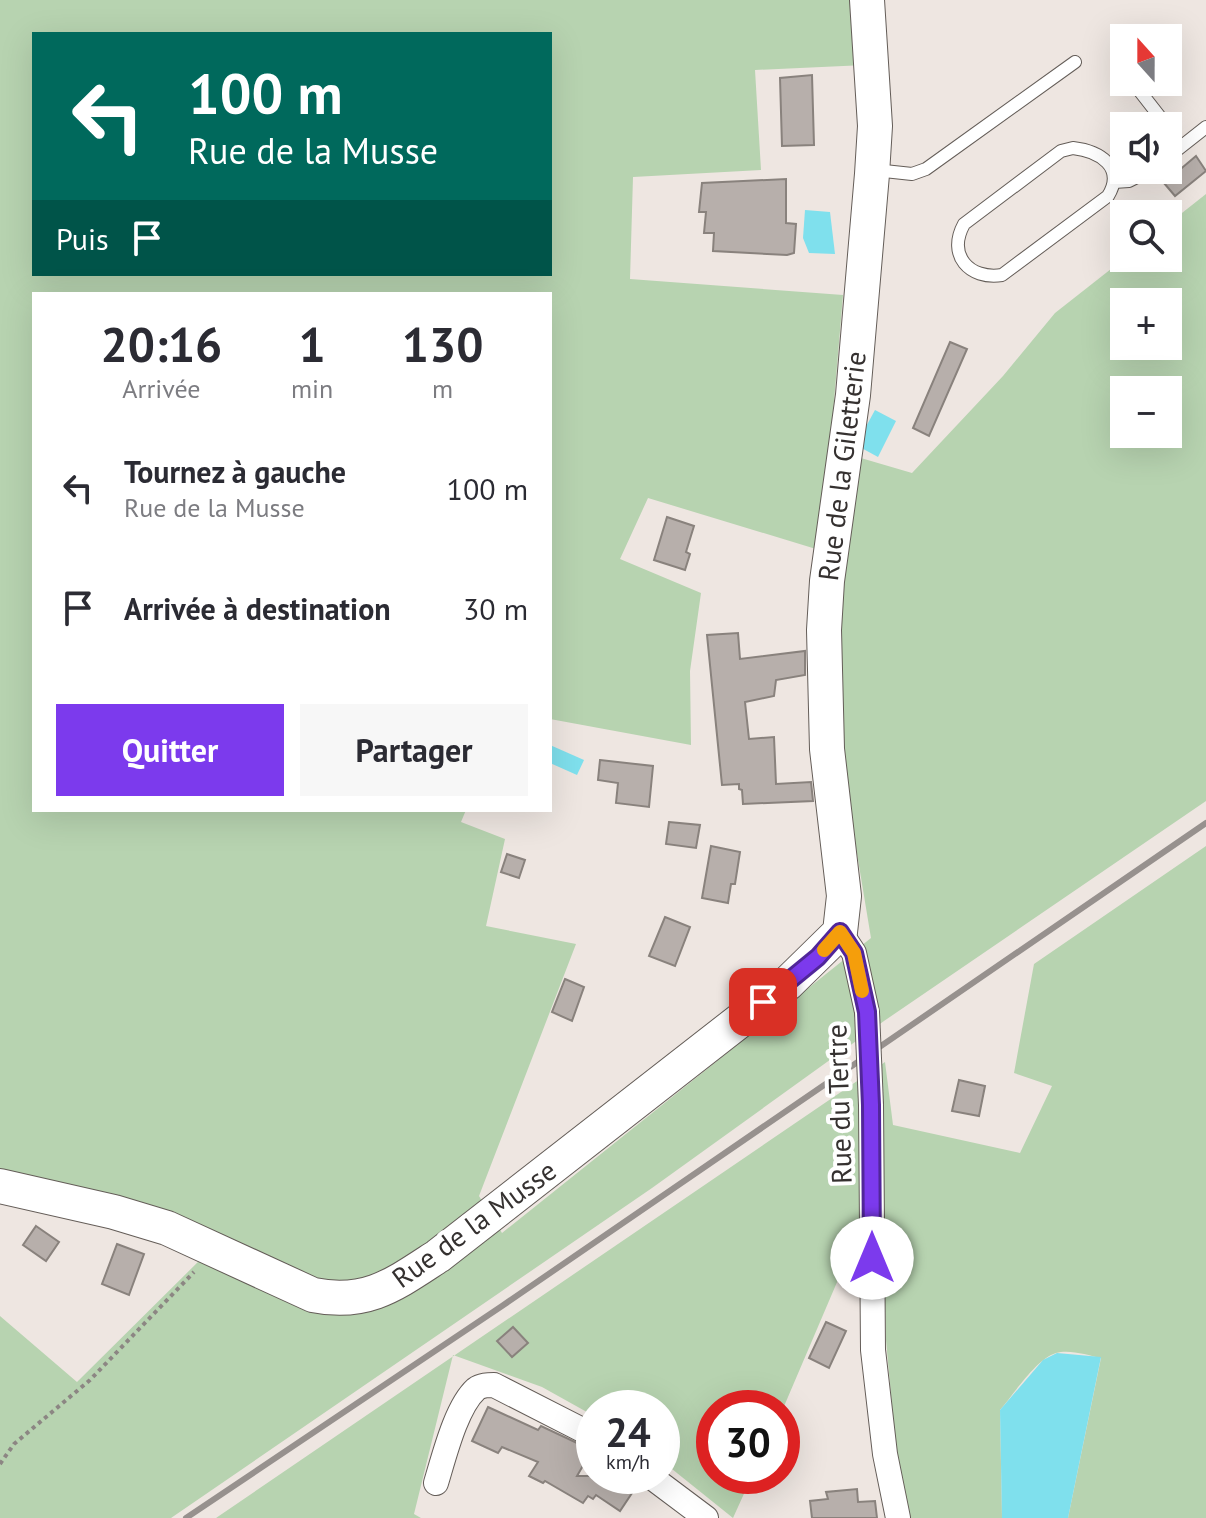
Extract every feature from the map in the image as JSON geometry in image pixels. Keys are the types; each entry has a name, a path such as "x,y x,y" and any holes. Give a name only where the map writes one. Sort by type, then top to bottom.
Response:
{"street":[{"name":"Rue de la Giletterie","path":"840,932 844,896 827,749 824,630 827,581 853,395 872,170 875,126 867,0"},
{"name":"Rue du Tertre","path":"840,932 854,953 867,1012 873,1350 885,1454 898,1518"},
{"name":"Rue de la Musse","path":"0,1186 114,1212 167,1228 313,1295 336,1300 360,1298 379,1292 438,1256 788,983 840,932"},
{"path":"436,1483 453,1426 476,1388 494,1385 576,1427"},
{"path":"674,1494 706,1518"}],"lane":[{"path":"872,170 912,174 926,169 1075,62"},
{"path":"1144,96 1157,112"},
{"path":"1182,146 1206,127"},
{"path":"1073,148 1097,152 1108,163 1114,182 1108,196 1002,275 989,277 976,274 964,263 959,251 958,234 964,224 1061,151 1073,148"}],"path":[{"path":"0,1464 14,1444 90,1380 215,1251"}],"green space":[{"path":"0,0 859,0 865,65 755,70 761,170 633,177 630,279 843,295 833,413 816,549 648,498 620,559 701,593 690,671 691,745 552,719 552,292 32,292 32,812 465,812 461,822 505,839 486,926 576,944 479,1196 502,1233 871,938 839,745 838,604 854,456 912,473 1003,376 1055,313 1110,270 1182,272 1182,213 1206,194 1206,801 884,1021 652,1188 171,1518 0,1518 0,1316 77,1382 205,1255 0,1176"},
{"path":"1206,846 1206,1518 1068,1518 1101,1358 1067,1352 1056,1353 1041,1362 1000,1410 1002,1518 909,1518 896,1450 886,1340 883,1230 858,1233 791,1390 696,1390 696,1488 680,1475 680,1390 576,1390 576,1406 542,1387 454,1356 885,1062 893,1125 1020,1153 1052,1086 1014,1073 1034,964"},
{"path":"453,1357 414,1514 421,1518 216,1518"},
{"path":"703,1494 744,1494 733,1518"}],"water":[{"path":"805,210 830,212 835,254 809,253 803,238"},
{"path":"875,410 896,421 878,457 856,445"},
{"path":"552,746 584,760 577,775 552,764"},
{"path":"1057,1353 1101,1357 1068,1518 1002,1518 1000,1410 1043,1360"}],"building":[{"path":"812,75 814,145 782,146 780,78"},
{"path":"1196,156 1206,171 1175,196 1165,184 1182,184 1182,168"},
{"path":"786,179 786,223 796,224 794,253 713,251 714,233 704,233 706,212 699,212 702,183"},
{"path":"950,342 967,349 929,436 913,428"},
{"path":"667,517 694,526 686,552 690,554 685,570 654,560"},
{"path":"738,633 740,659 805,651 805,675 776,680 774,696 745,702 749,739 774,737 776,784 811,782 813,801 743,804 739,784 722,785 707,635"},
{"path":"600,760 653,766 649,807 616,803 618,783 598,780"},
{"path":"669,822 700,825 696,848 666,844"},
{"path":"711,846 740,852 735,884 731,884 728,903 702,898"},
{"path":"507,854 525,860 519,878 501,872"},
{"path":"665,917 690,927 675,966 649,956"},
{"path":"565,979 584,987 572,1021 552,1012"},
{"path":"959,1080 985,1086 979,1116 952,1111"},
{"path":"36,1226 59,1242 46,1261 23,1245"},
{"path":"117,1244 144,1254 129,1295 102,1284"},
{"path":"826,1322 846,1331 829,1368 809,1358"},
{"path":"513,1327 528,1343 512,1357 497,1341"},
{"path":"488,1407 538,1430 541,1426 576,1442 576,1494 631,1494 620,1511 596,1495 593,1499 588,1496 583,1503 545,1481 543,1483 529,1476 538,1462 502,1447 498,1453 472,1441"},
{"path":"857,1489 858,1502 875,1501 877,1518 812,1518 810,1501 828,1499 826,1492"}],"railway":[{"path":"186,1518 502,1306 1206,823"}],"slow traffic":[{"path":"824,950 840,932 854,953 862,991"}],"route":[{"path":"763,1002 818,957 840,932 854,953 867,1012 872,1258"}]}
